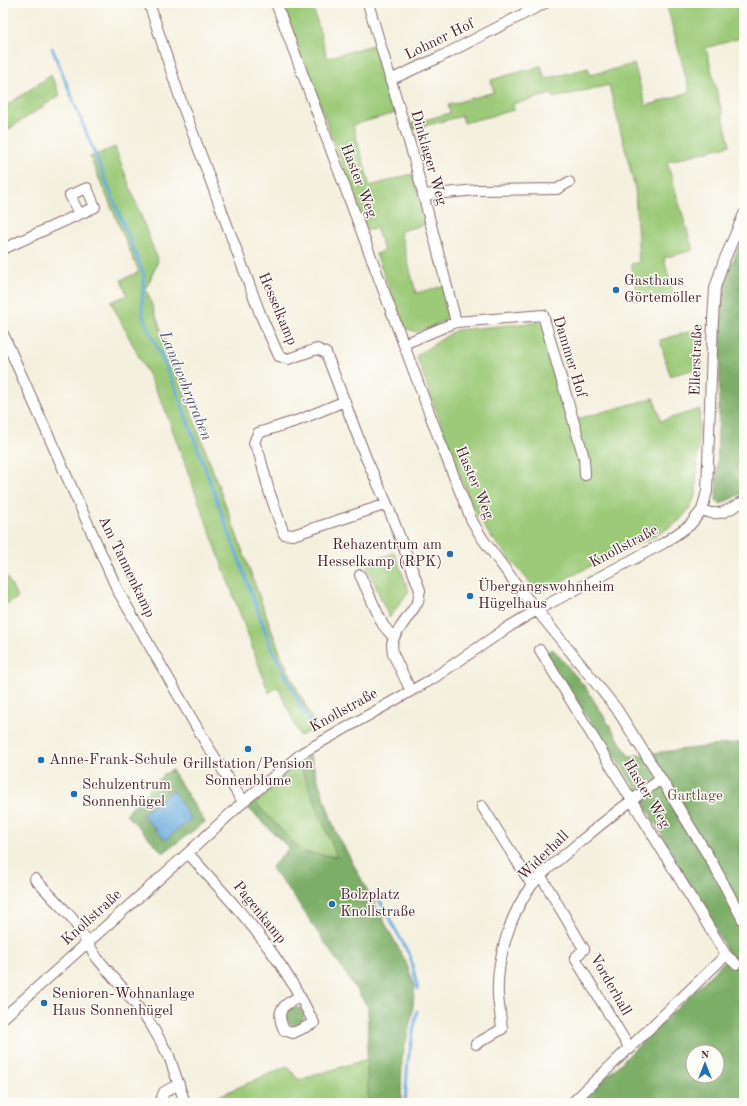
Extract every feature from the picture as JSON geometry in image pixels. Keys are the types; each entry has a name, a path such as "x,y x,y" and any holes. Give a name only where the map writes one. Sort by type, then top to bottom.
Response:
{"street":[{"name":"Hesselkamp","path":"149,3 184,110 261,316 279,356 288,359 317,349 326,353 366,458 387,504 420,590 418,602 394,637"},
{"name":"Haster Weg","path":"276,3 345,190 471,519 482,538 537,610 616,708 712,862 744,922"},
{"name":"Dinklager Weg","path":"368,3 424,195 456,322"},
{"name":"Lohner Hof","path":"390,80 438,58 545,3"},
{"path":"424,195 477,190 556,189 570,182"},
{"path":"3,249 79,214"},
{"name":"Ellerstraße","path":"702,510 707,492 715,288 723,263 744,214"},
{"name":"Dammer Hof","path":"404,344 456,322 543,315 584,458 585,475"},
{"name":"Am Tannenkamp","path":"3,334 118,590 211,751 243,802"},
{"path":"345,401 298,420 258,433 254,443 259,453 269,491 284,534 293,535 387,504"},
{"path":"702,510 716,514 725,512 744,501"},
{"name":"Knollstraße","path":"3,1018 272,776 309,747 432,679 510,626 537,610 664,543 690,525 702,510"},
{"path":"360,574 383,624 394,637 392,644 393,654 410,691"},
{"name":"Haster Weg","path":"540,650 726,954 736,964"},
{"name":"Widerhall","path":"476,1044 502,1029 498,995 502,956 510,926 517,910 532,885 632,799 661,779"},
{"path":"482,806 532,885"},
{"name":"Pagenkamp","path":"188,853 246,919 274,955 300,996"},
{"name":"Vorderhall","path":"541,876 584,949 575,958 630,1049"},
{"path":"35,880 72,918 97,958 150,1023 169,1056 185,1103"},
{"path":"572,1103 630,1049 726,954"},
{"path":"162,1103 161,1100 164,1092 179,1084"}],"green space":[{"path":"282,3 312,3 327,58 376,44 395,113 353,125 370,186 412,174 427,224 400,231 416,293 445,286 450,310 445,320 431,327 416,332 405,328 376,254 384,250 376,228 367,231"},
{"path":"666,3 744,3 744,37 706,48 730,145 667,162 693,250 664,258 674,297 651,303 648,295 639,298 631,264 639,262 635,188 609,85 554,98 552,94 513,104 514,110 464,123 462,116 413,129 411,124 450,113 448,105 494,92 491,80 541,66 545,79 588,68 590,75 634,64 646,106 690,92"},
{"path":"51,75 60,95 3,133 3,108"},
{"path":"115,147 158,261 146,289 282,658 316,727 300,736 278,687 269,693 163,404 111,302 127,295 121,280 139,272 90,157"},
{"path":"744,233 744,492 721,504 716,501 722,301 726,279"},
{"path":"542,322 570,421 654,398 661,421 700,409 696,494 690,508 679,521 661,533 600,561 542,592 533,586 489,534 477,515 466,491 416,356 456,330"},
{"path":"699,329 699,346 702,367 670,376 660,340"},
{"path":"394,552 409,591 389,618 366,563"},
{"path":"3,570 18,598 3,606"},
{"name":"Gartlage","path":"553,649 586,688 629,756 744,742 744,1103 580,1103 730,956 636,789 544,654"},
{"path":"310,756 335,830 405,960 415,986 412,1015 402,1059 401,1103 368,1103 368,1007 292,894 271,868 289,848 246,806 253,800 302,852 337,857 299,763"},
{"path":"299,763 337,857 302,852 253,800"},
{"path":"172,770 205,822 163,853 126,814 164,774"},
{"path":"295,1007 301,1010 304,1016 301,1022 295,1025 289,1022 286,1016 289,1010"},
{"path":"367,1059 368,1103 203,1103 287,1066 299,1080"}],"water":[{"path":"173,790 191,819 165,840 142,814"}],"waterway":[{"name":"Landwehrgraben","path":"52,48 144,275 142,305 143,316 177,392 272,649 313,729"},
{"name":"Landwehrgraben","path":"376,894 410,956 418,989"},
{"name":"Landwehrgraben","path":"405,1103 408,1060 417,1011"}],"place":[{"name":"Gasthaus Görtemöller","path":"616,290"},
{"name":"Rehazentrum am Hesselkamp (RPK)","path":"450,554"},
{"name":"Übergangswohnheim Hügelhaus","path":"470,596"},
{"name":"Grillstation/Pension Sonnenblume","path":"248,749"},
{"name":"Anne-Frank-Schule","path":"41,760"},
{"name":"Schulzentrum Sonnenhügel","path":"74,794"},
{"name":"Bolzplatz Knollstraße","path":"332,904"},
{"name":"Senioren-Wohnanlage Haus Sonnenhügel","path":"44,1003"}]}
